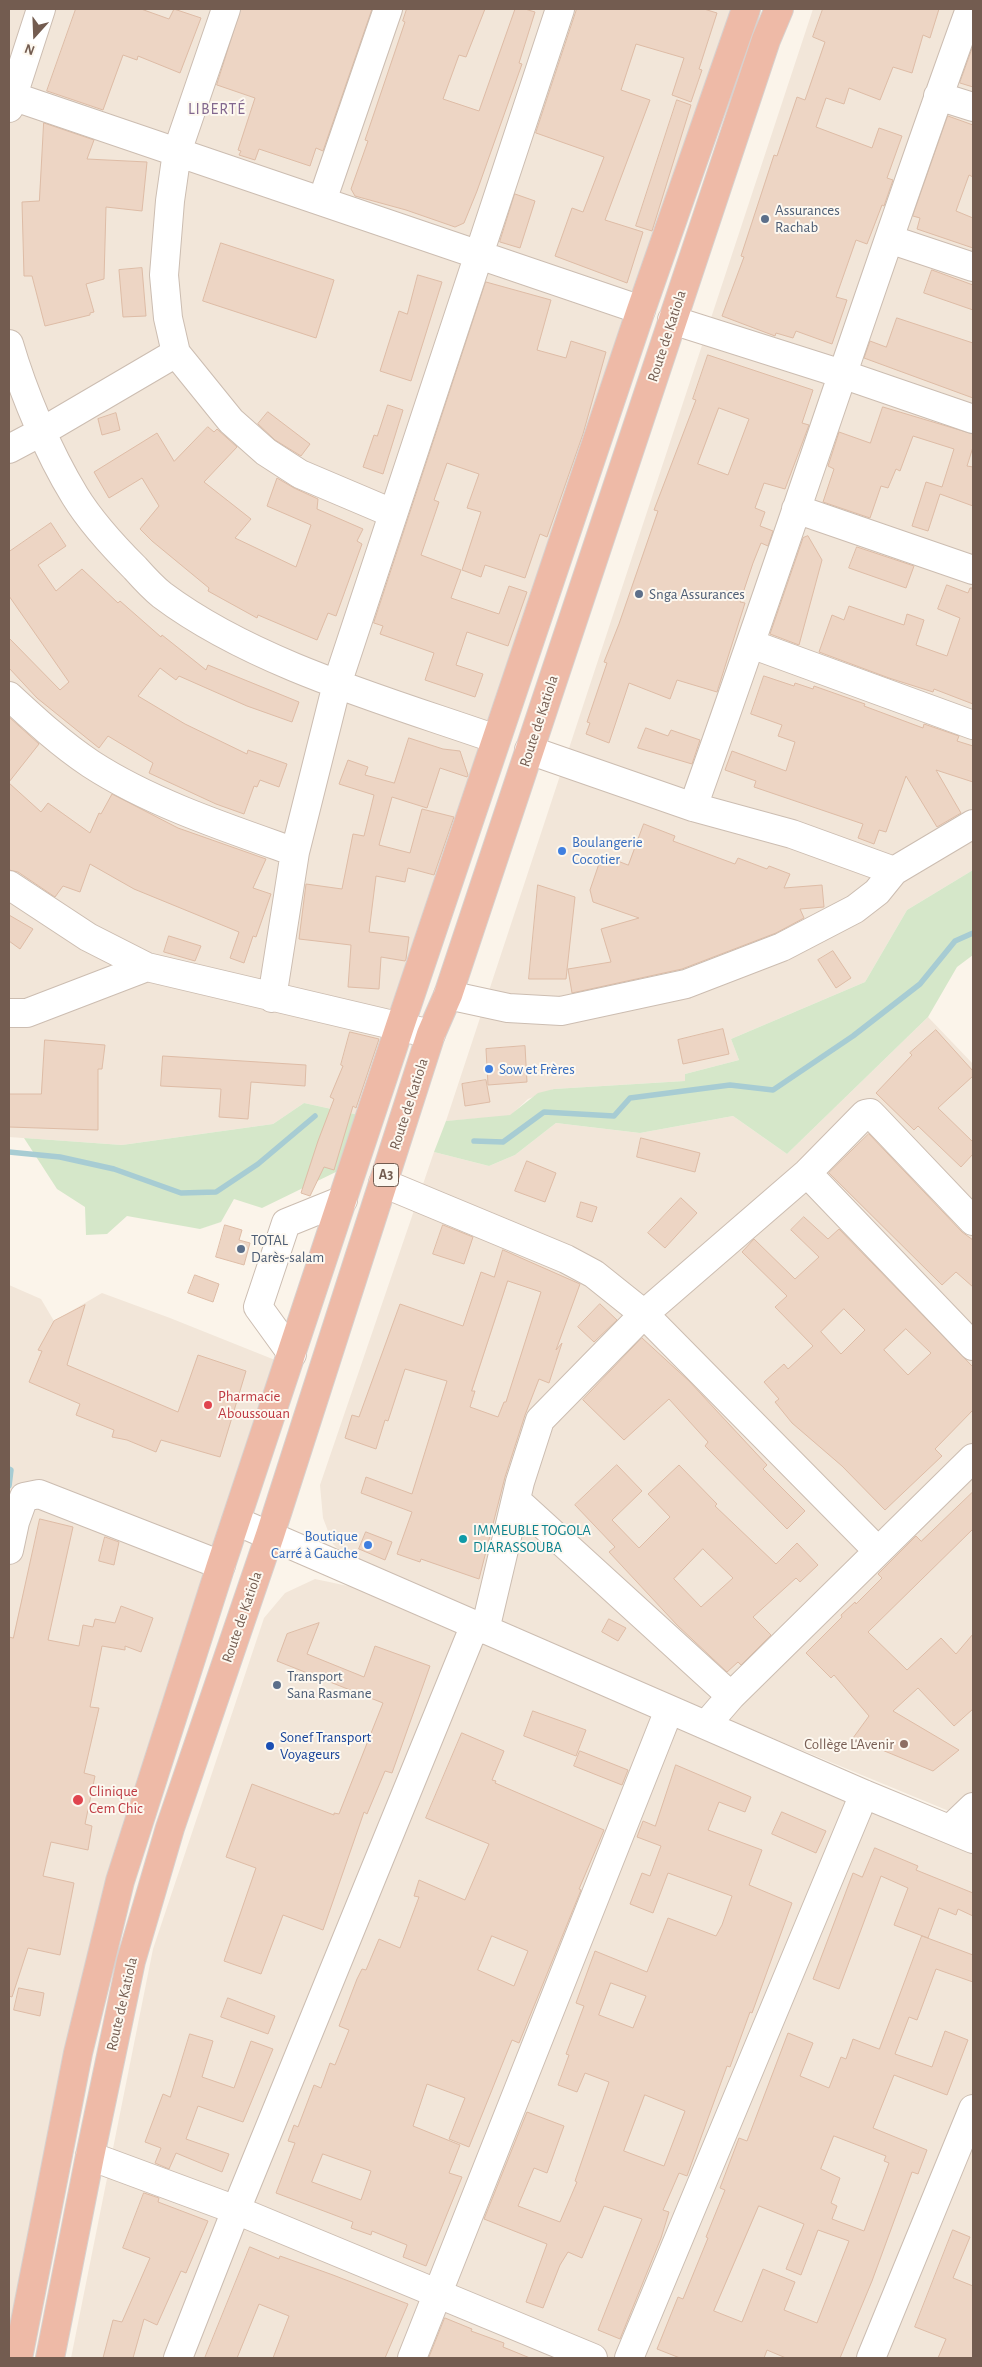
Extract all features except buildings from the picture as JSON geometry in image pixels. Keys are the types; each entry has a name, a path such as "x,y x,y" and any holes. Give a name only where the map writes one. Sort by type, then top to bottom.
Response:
{"highway":[{"name":"A3","path":"18,2358 78,2053 120,1881 221,1565 400,1026 641,310 746,9"},
{"name":"Route de Katiola","path":"50,2358 131,1961 170,1828 270,1535 431,1034 448,995 672,320 766,40 779,9"}],"street":[{"path":"42,9 10,100 178,152 641,310"},
{"path":"226,9 178,152 170,201 164,275 168,318 176,353 231,421 266,452 300,474 392,513"},
{"path":"322,202 388,9"},
{"path":"272,998 295,852 337,684 560,9"},
{"path":"693,807 752,644 842,374 970,9"},
{"path":"938,96 973,107"},
{"path":"889,239 973,267"},
{"path":"672,320 842,374 973,419"},
{"path":"9,344 15,364 43,431 75,496 114,548 160,593 204,624 258,650 337,684 496,739"},
{"path":"9,449 176,353"},
{"path":"796,509 973,570"},
{"path":"752,644 973,725"},
{"path":"9,696 49,733 92,764 162,801 219,825 295,852"},
{"path":"529,750 693,807 792,834 894,870"},
{"path":"448,995 508,1008 561,1011 686,984 782,947 855,909 877,892 894,870 973,824"},
{"path":"9,885 88,937 147,967 431,1034"},
{"path":"9,1013 27,1013 147,967"},
{"path":"178,2358 236,2210 480,1628 540,1420 644,1314 807,1173 865,1114 870,1114 973,1221"},
{"path":"807,1173 973,1346"},
{"path":"383,1183 566,1259 594,1274 644,1314 878,1551"},
{"path":"292,1354 258,1308 286,1223 343,1200"},
{"path":"706,1725 731,1696 973,1458"},
{"path":"9,1550 15,1522 24,1497 38,1494 221,1565"},
{"path":"516,1500 731,1696"},
{"path":"236,1522 270,1535 864,1794 962,1834 973,1808"},
{"path":"412,2358 669,1710"},
{"path":"629,2358 864,1794"},
{"path":"871,2358 973,2109"},
{"path":"90,2156 236,2210 438,2292 593,2358"}],"shaded area":[{"name":"LIBERTÉ","path":"9,9 734,9 359,1115 304,1103 273,1124 122,1145 9,1137"},
{"path":"813,9 973,9 973,870 907,910 865,982 731,1039 739,1060 685,1074 685,1081 554,1089 528,1099 510,1116 446,1121"},
{"path":"928,1017 973,1064 973,1821 354,1565 333,1544 323,1518 320,1485 434,1152 489,1166 515,1155 556,1123 640,1133 733,1116 787,1154"},
{"path":"9,1285 41,1299 54,1321 102,1293 280,1362 189,1636 90,1947 9,2335"},
{"path":"315,1579 353,1587 973,1844 973,2358 71,2358 153,1949 264,1618 285,1593"}],"green space":[{"path":"973,870 973,955 957,967 928,1017 787,1154 733,1116 640,1133 556,1123 515,1155 489,1166 434,1152 446,1121 510,1115 538,1093 554,1089 685,1081 685,1074 739,1060 731,1039 865,982 907,910"},
{"path":"304,1103 359,1115 342,1169 262,1208 234,1199 221,1222 200,1229 127,1216 107,1234 86,1235 85,1207 57,1189 24,1138 122,1145 273,1124"}],"waterway":[{"path":"474,1141 503,1142 544,1112 614,1116 630,1098 730,1085 773,1090 853,1036 920,984 955,941 973,933"},
{"path":"9,1152 60,1157 114,1169 181,1193 216,1192 258,1164 315,1116"},
{"path":"9,1469 11,1470 9,1486"}],"place":[{"name":"Assurances Rachab","path":"765,219"},
{"name":"Snga Assurances","path":"639,594"},
{"name":"Boulangerie Cocotier","path":"562,851"},
{"name":"Sow et Frères","path":"489,1069"},
{"name":"TOTAL Darès-salam","path":"241,1249"},
{"name":"Pharmacie Aboussouan","path":"208,1405"},
{"name":"IMMEUBLE TOGOLA DIARASSOUBA","path":"463,1539"},
{"name":"Boutique Carré à Gauche","path":"368,1545"},
{"name":"Transport Sana Rasmane","path":"277,1685"},
{"name":"Collège L'Avenir","path":"904,1744"},
{"name":"Sonef Transport Voyageurs","path":"270,1746"},
{"name":"Clinique Cem Chic","path":"78,1800"}],"district":[{"name":"LIBERTÉ","path":"217,109"}]}
